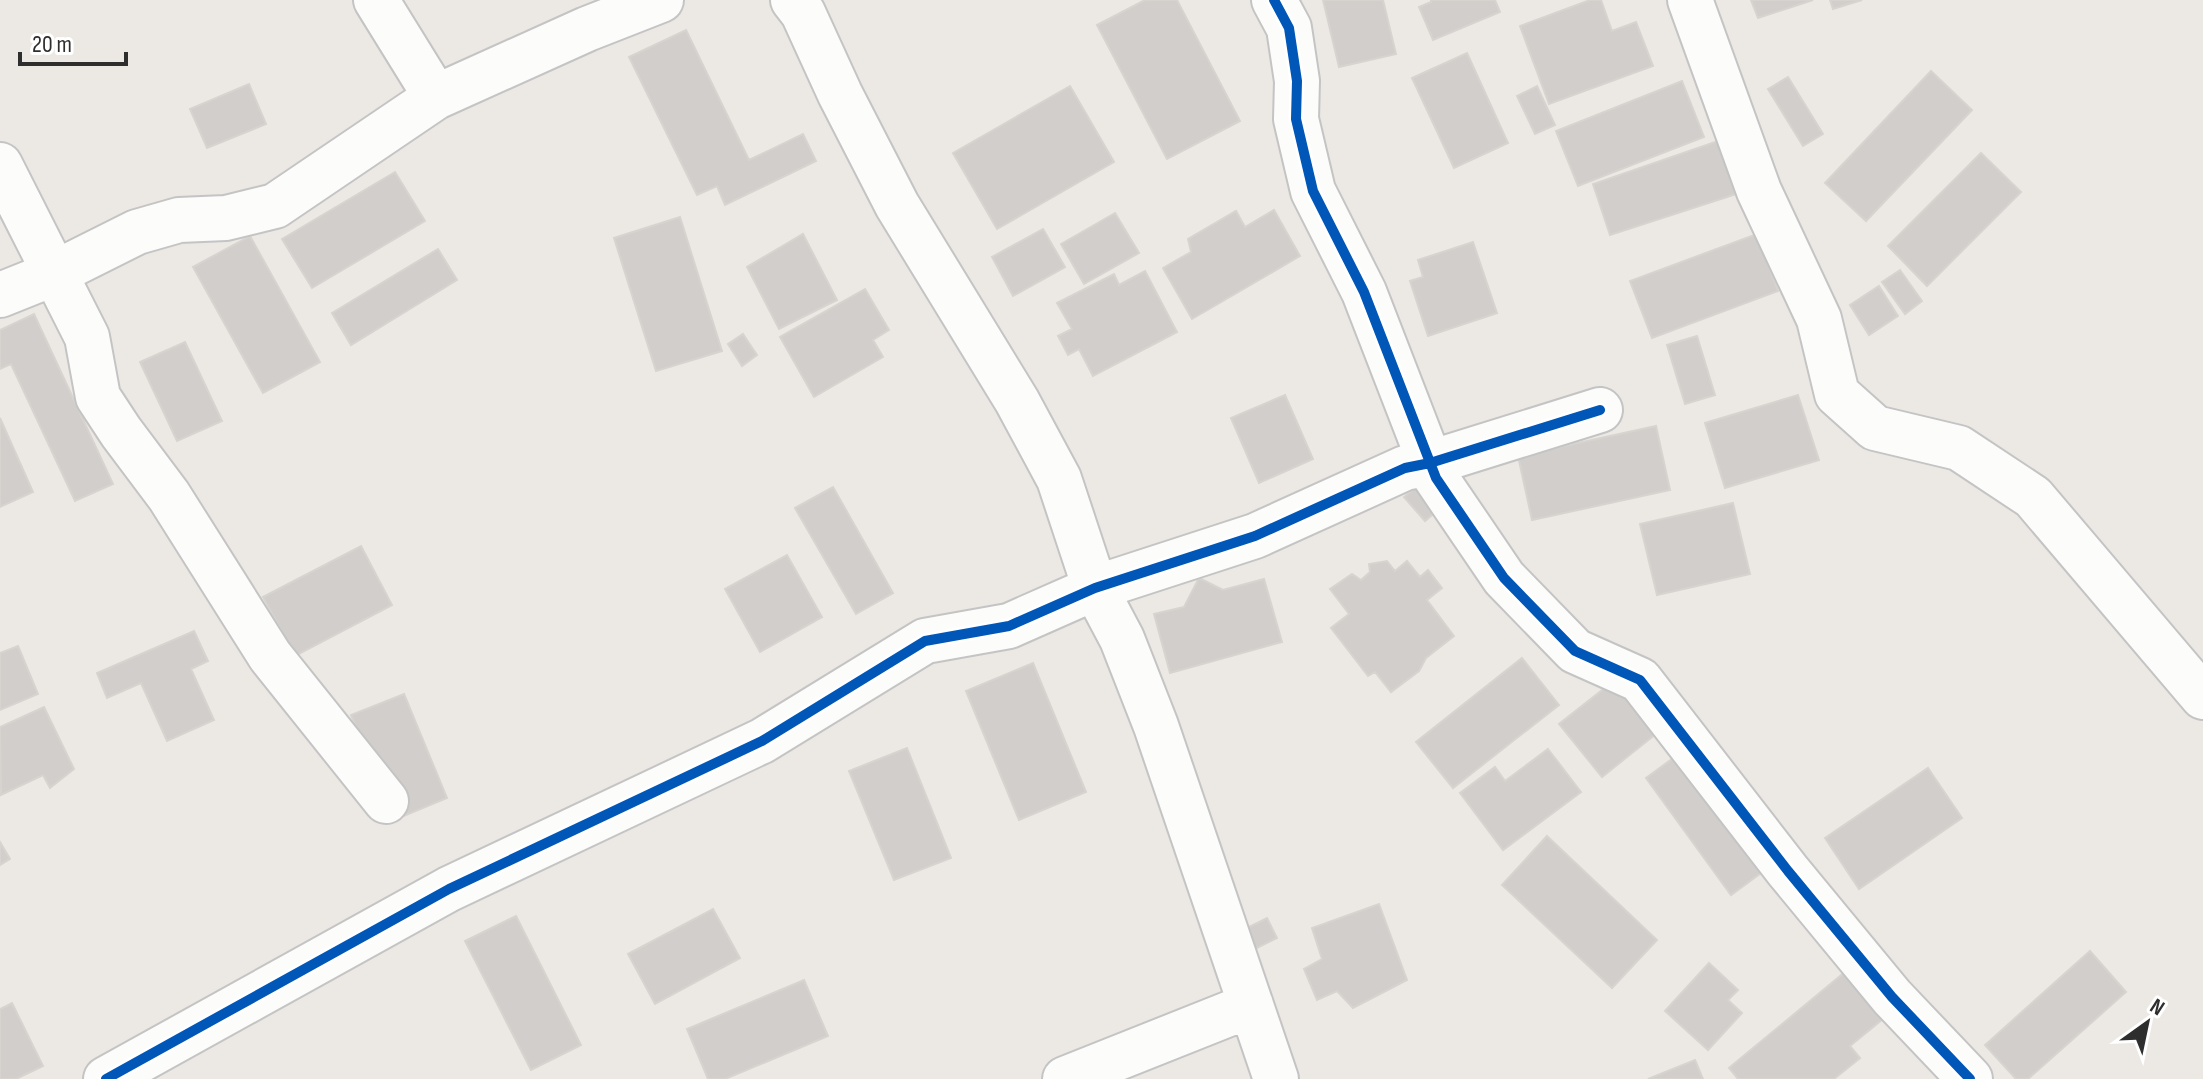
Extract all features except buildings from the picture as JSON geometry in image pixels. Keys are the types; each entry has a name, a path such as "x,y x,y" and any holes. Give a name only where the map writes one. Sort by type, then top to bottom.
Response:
{"street":[{"path":"376,0 436,97"},
{"path":"0,295 55,273 137,232 179,220 226,218 275,206 436,97 587,29 661,0"},
{"path":"793,0 803,13 897,205 1017,401 1059,479 1095,588 1122,639 1156,726 1276,1079"},
{"path":"1274,0 1289,28 1297,81 1296,119 1313,191 1364,292 1436,478 1504,578 1575,651 1640,680 1892,997 1970,1079"},
{"path":"1690,0 1759,191 1819,319 1837,394 1875,428 1959,448 2033,497 2203,697"},
{"path":"0,165 87,337 98,397 169,496 270,656 386,801"},
{"path":"106,1079 449,889 762,741 925,641 1009,626 1095,588 1255,536 1405,468 1600,410"},
{"path":"1065,1079 1251,1005"}],"cycle path":[{"path":"1274,0 1289,28 1297,81 1296,119 1313,191 1364,292 1436,478 1504,578 1575,651 1640,680 1788,871 1892,997 1970,1079"},
{"path":"106,1079 449,889 762,741 925,641 1009,626 1095,588 1255,536 1405,468 1600,410"}]}
